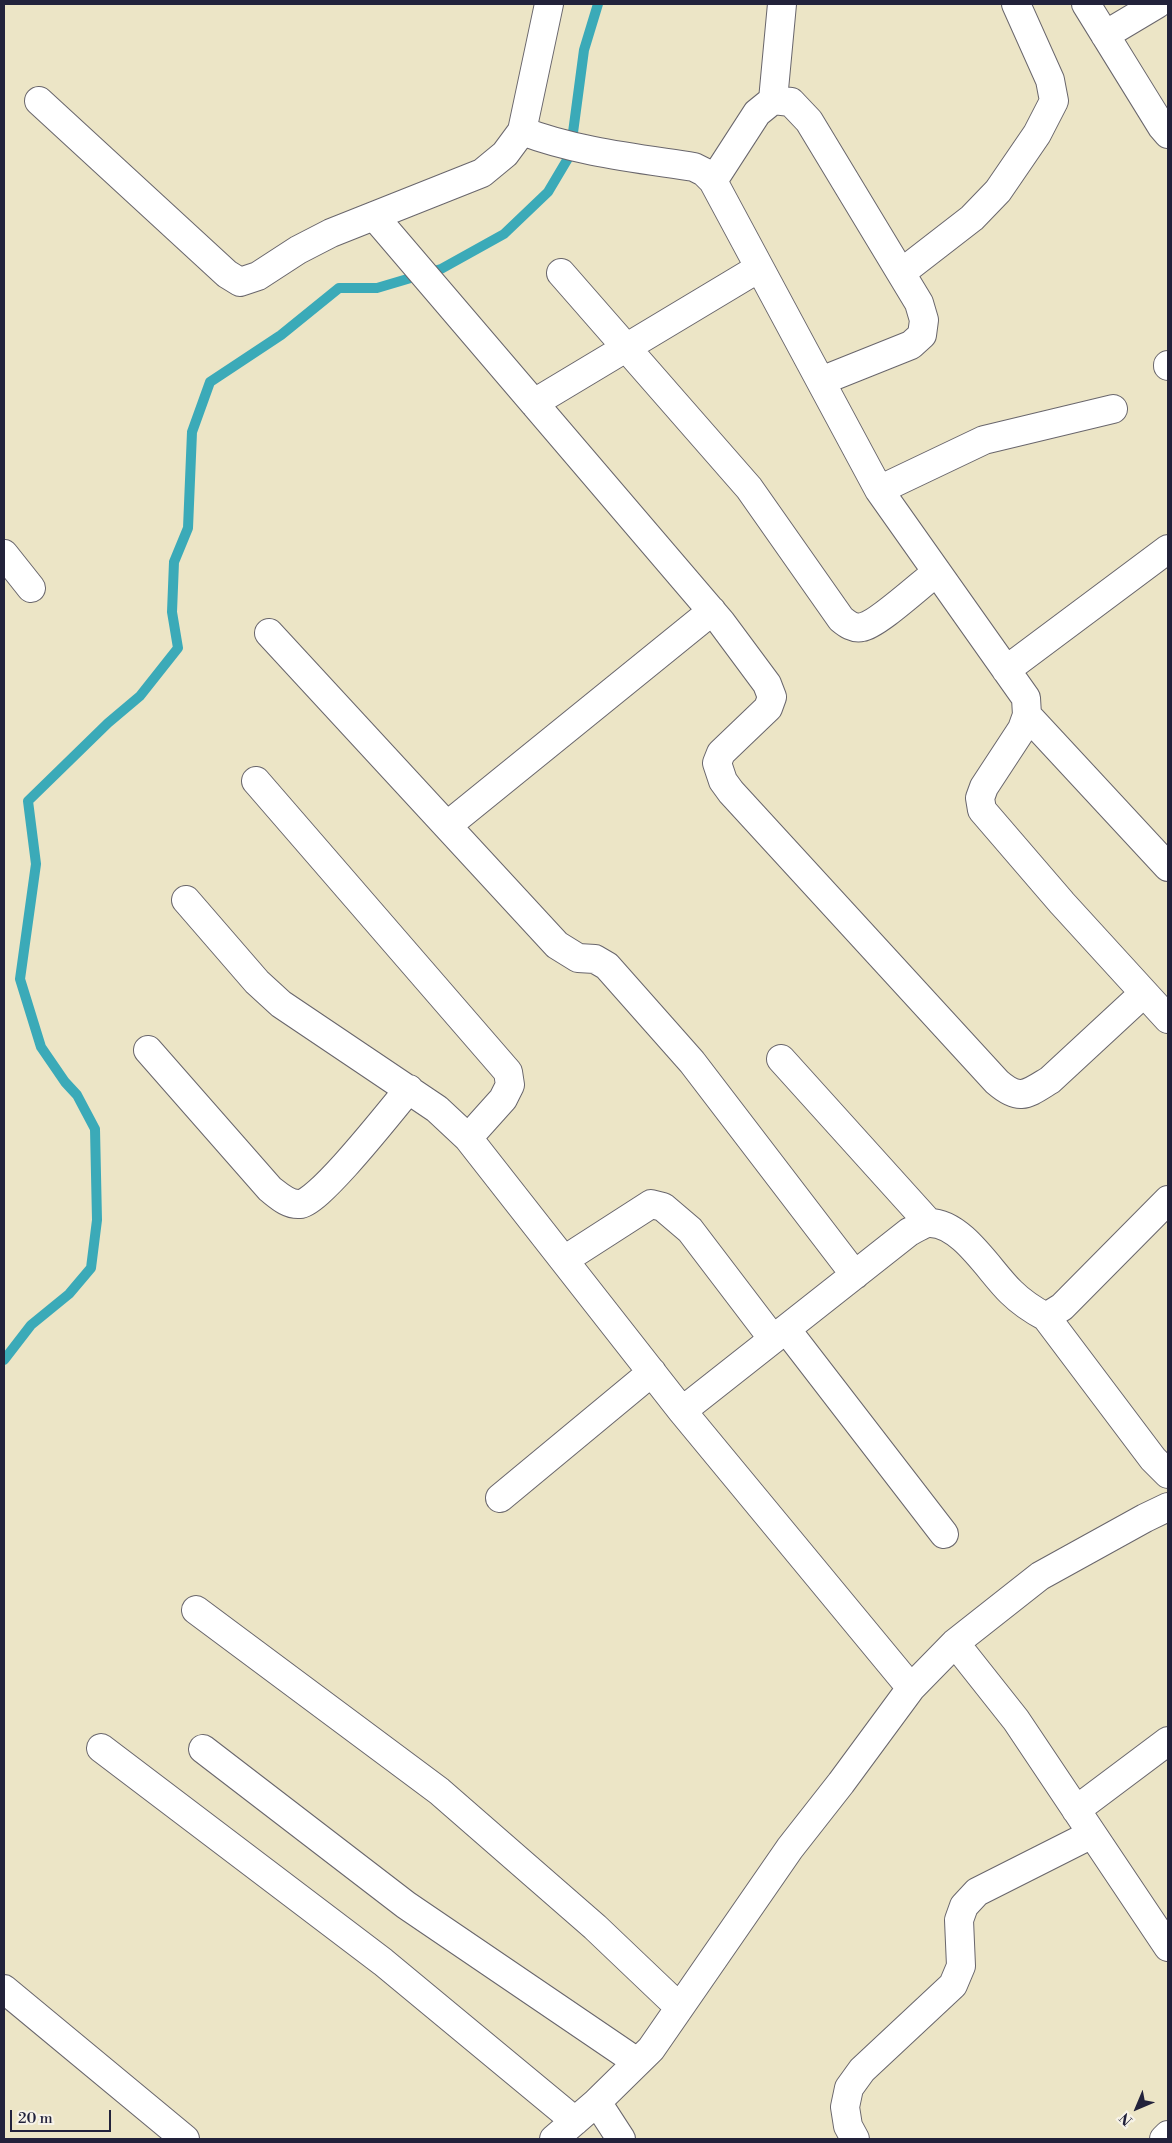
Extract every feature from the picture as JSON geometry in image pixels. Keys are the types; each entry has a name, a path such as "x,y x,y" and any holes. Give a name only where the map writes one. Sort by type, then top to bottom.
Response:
{"street":[{"path":"534,136 549,4"},
{"path":"774,100 782,4"},
{"path":"902,273 972,218 998,191 1037,134 1054,101 1050,80 1016,4"},
{"path":"1086,4 1168,134"},
{"path":"1106,36 1158,4"},
{"path":"713,181 757,113 774,100 791,102 809,122 919,303 924,320 922,335 911,345 821,380"},
{"path":"39,102 227,274 240,282 258,276 298,250 331,234 374,216 482,173 505,154 534,136 588,151 694,167 704,172 713,181 879,490 1026,698 1028,715 1022,729 984,787 980,798 982,810 1006,839 1161,1008 1050,1080 1021,1095 1009,1093 997,1082 723,782 717,763 721,752 768,708 772,697 767,684 712,612 374,216"},
{"path":"534,403 759,268"},
{"path":"561,273 749,488 815,585 841,619 850,626 862,627 876,620 937,572"},
{"path":"879,490 984,440 1113,409"},
{"path":"4,554 31,588"},
{"path":"1006,670 1166,555"},
{"path":"448,825 712,612"},
{"path":"270,633 557,945 578,958 595,959 607,966 692,1062 855,1275"},
{"path":"1028,715 1168,867"},
{"path":"256,781 508,1072 510,1086 503,1099 468,1138"},
{"path":"186,900 257,982 281,1004 437,1109 468,1138 682,1411 911,1688"},
{"path":"148,1050 270,1189 286,1201 301,1204 313,1198 332,1180 409,1089"},
{"path":"781,1059 929,1223 950,1228 1026,1306 1046,1317 1153,1459 1168,1474"},
{"path":"1046,1317 1062,1307 1168,1200"},
{"path":"564,1260 651,1204 663,1207 677,1217 780,1334 944,1534"},
{"path":"682,1411 909,1232 929,1223"},
{"path":"500,1498 652,1372"},
{"path":"554,2139 597,2102 651,2049 790,1848 911,1688 955,1643 1040,1576 1145,1518 1168,1508"},
{"path":"196,1610 439,1791 595,1927 679,2007"},
{"path":"955,1643 1016,1720 1168,1947"},
{"path":"1076,1810 1168,1741"},
{"path":"101,1748 382,1962 575,2121"},
{"path":"203,1749 406,1905 637,2062"},
{"path":"855,2139 848,2126 845,2107 850,2088 862,2070 953,1985 961,1966 959,1920 964,1906 977,1892 1092,1834"},
{"path":"4,1989 185,2139"},
{"path":"597,2102 622,2139"},
{"path":"1164,2139 1168,2135"}],"waterway":[{"path":"4,1360 31,1325 69,1294 91,1268 97,1220 95,1129 77,1095 65,1082 41,1047 20,979 36,864 28,801 108,723 140,696 178,648 172,612 174,562 188,528 192,432 210,382 281,335 339,288 377,288 441,269 504,234 548,192 570,155 584,50 598,4"}]}
